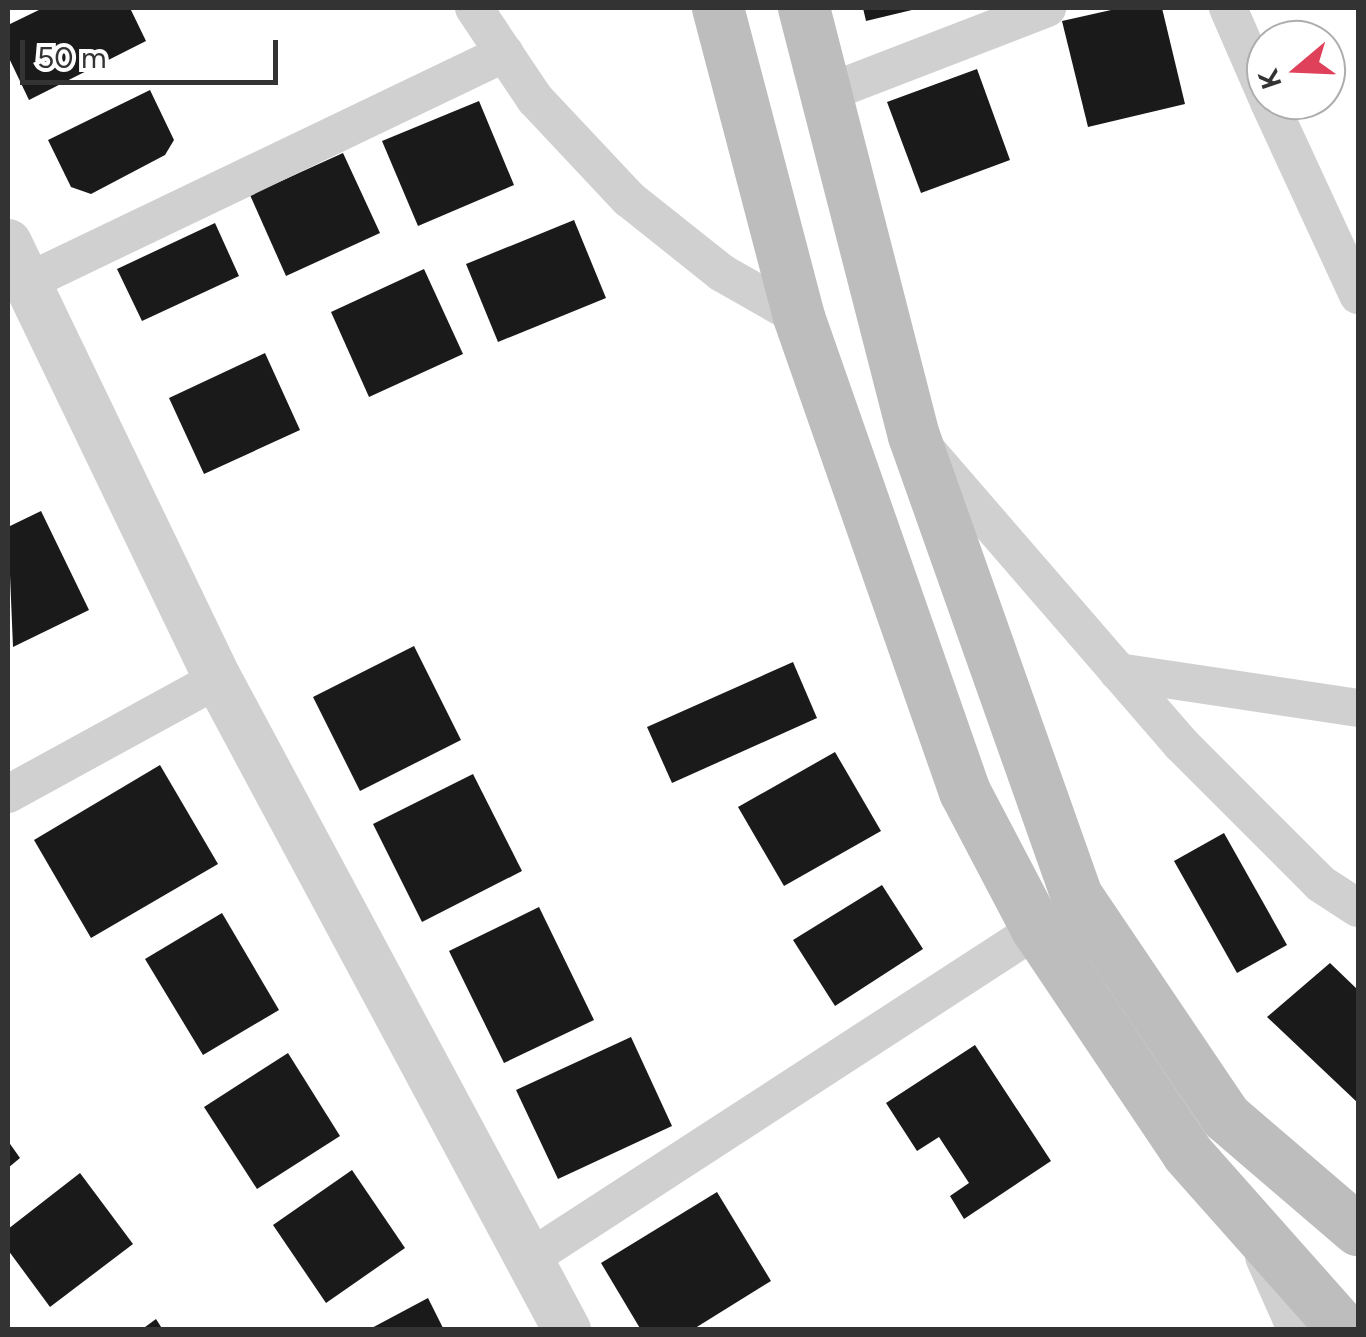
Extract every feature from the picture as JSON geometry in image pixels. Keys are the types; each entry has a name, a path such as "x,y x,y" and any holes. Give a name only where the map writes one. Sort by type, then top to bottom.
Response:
{"main road":[{"path":"718,8 799,318 965,792 1037,929 1188,1154 1344,1330"},
{"path":"804,8 914,436 1077,896 1226,1118 1358,1230"}],"street":[{"path":"474,8 505,53 630,199 722,274 799,318"},
{"path":"828,93 1047,8"},
{"path":"1228,8 1246,49"},
{"path":"505,53 16,263 218,679 423,1071 534,1255 568,1330"},
{"path":"1278,120 1358,295"},
{"path":"914,436 1118,672 1321,884 1358,908"},
{"path":"1118,672 1358,708"},
{"path":"8,794 218,679"},
{"path":"534,1255 1037,929"},
{"path":"1258,1230 1302,1330"}],"building":[{"path":"43,8 130,8 146,41 29,100 8,56 8,25"},
{"path":"863,8 916,8 916,9 866,21"},
{"path":"1120,8 1162,8 1185,104 1088,127 1062,21"},
{"path":"977,69 1010,160 921,193 887,102"},
{"path":"150,90 174,140 165,155 91,194 71,187 48,140"},
{"path":"479,101 514,185 418,226 382,141"},
{"path":"343,153 380,233 286,276 250,195"},
{"path":"574,220 606,298 498,342 466,264"},
{"path":"215,223 239,276 142,321 117,269"},
{"path":"424,269 463,354 369,397 331,312"},
{"path":"265,353 300,430 204,474 169,398"},
{"path":"41,511 89,610 13,647 8,527"},
{"path":"414,646 461,740 360,791 313,697"},
{"path":"793,662 817,718 672,783 647,727"},
{"path":"835,752 881,831 784,886 738,807"},
{"path":"160,765 218,864 91,938 34,840"},
{"path":"473,774 522,871 422,922 373,824"},
{"path":"1224,833 1287,945 1237,973 1174,861"},
{"path":"882,885 923,949 835,1006 793,940"},
{"path":"539,907 594,1020 504,1063 449,951"},
{"path":"222,913 279,1010 203,1055 145,959"},
{"path":"1330,963 1358,990 1358,1103 1267,1017"},
{"path":"631,1037 672,1126 558,1179 516,1090"},
{"path":"975,1045 1051,1161 964,1219 950,1196 969,1183 939,1137 917,1151 886,1103"},
{"path":"288,1053 340,1136 257,1189 204,1107"},
{"path":"8,1141 20,1158 8,1168"},
{"path":"352,1170 405,1248 326,1303 273,1225"},
{"path":"80,1173 133,1244 50,1307 8,1250 8,1229"},
{"path":"717,1192 771,1281 692,1330 641,1330 601,1263"},
{"path":"428,1298 444,1330 368,1330"},
{"path":"156,1319 163,1330 141,1330"}]}
